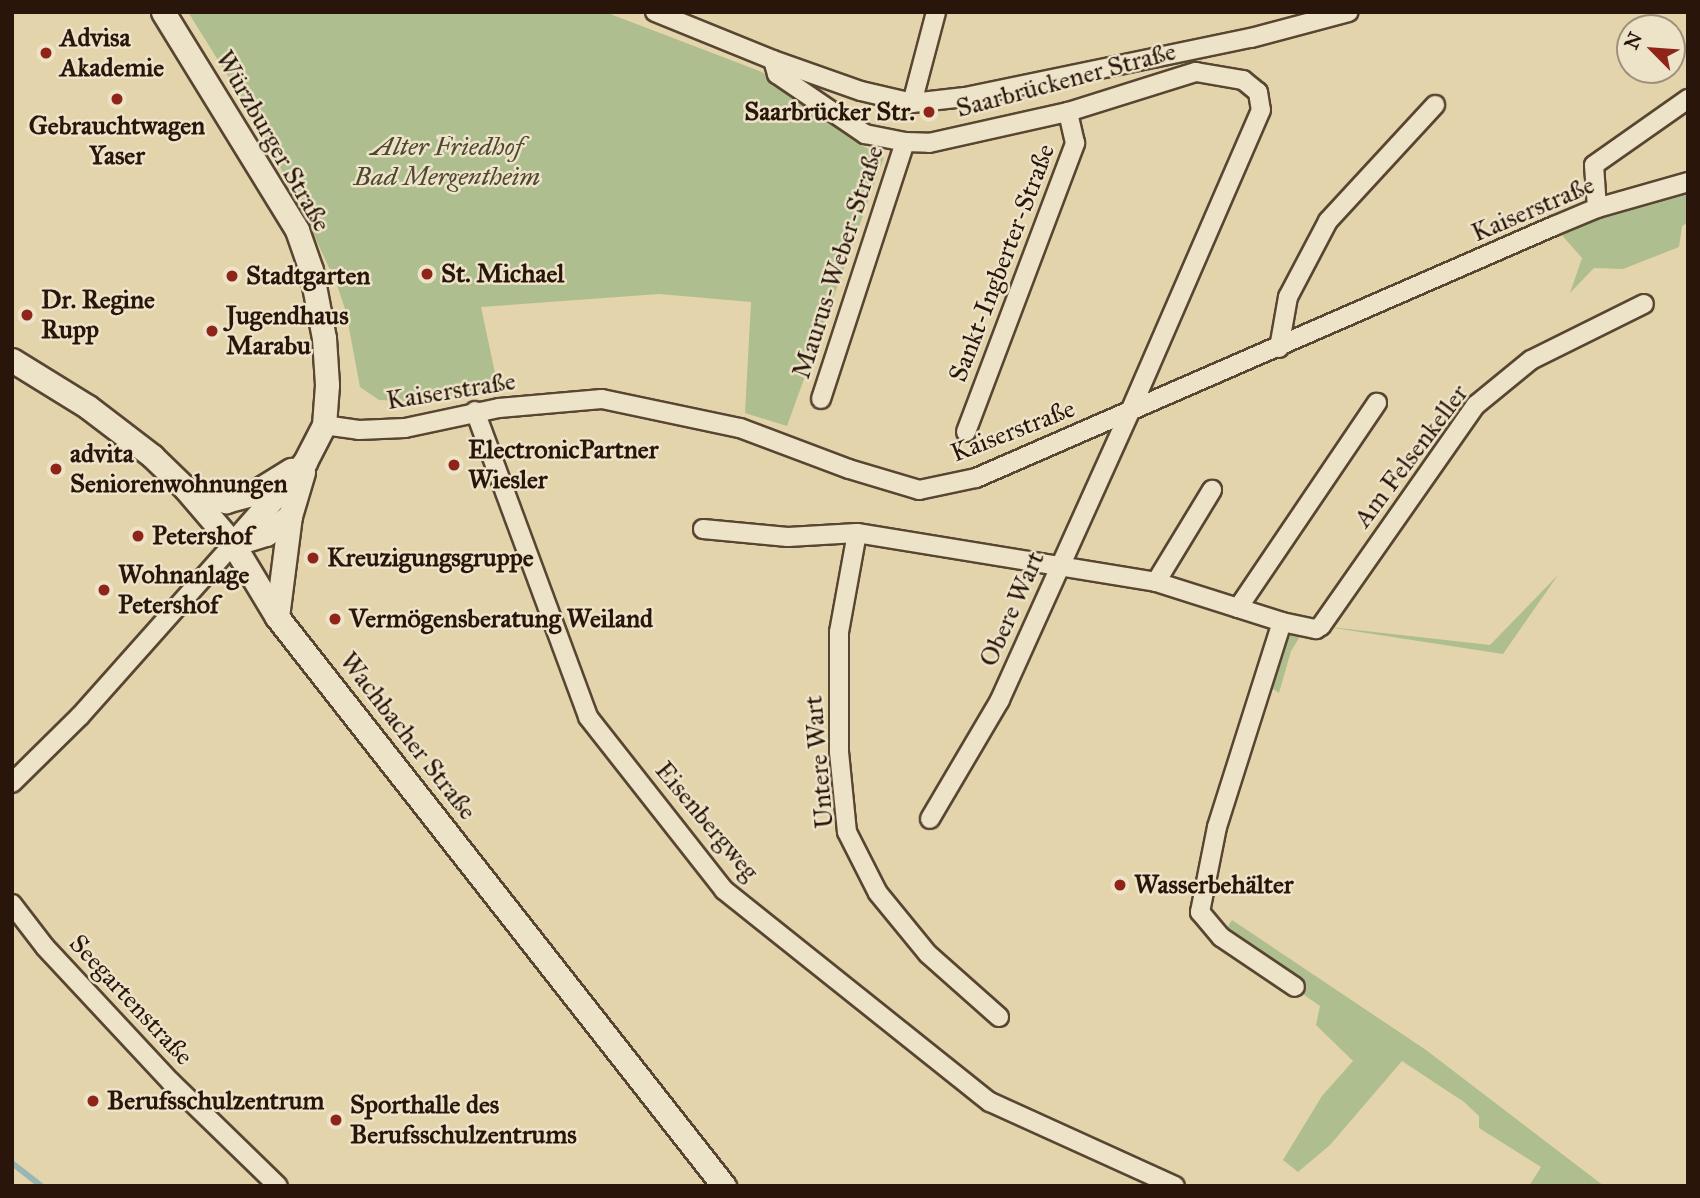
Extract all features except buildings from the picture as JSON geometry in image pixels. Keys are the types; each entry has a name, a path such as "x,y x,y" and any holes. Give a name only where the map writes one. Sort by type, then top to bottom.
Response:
{"street":[{"name":"Würzburger Straße","path":"163,12 298,230 311,270 324,338 327,385 324,425 306,462 233,544"},
{"path":"655,12 773,60 861,91 912,103 965,97 1238,41 1349,12"},
{"path":"912,103 936,12"},
{"name":"Saarbrückener Straße","path":"773,60 776,74 865,134 905,142 929,143 1068,112 1196,72 1243,79 1258,92 1261,110 1129,414"},
{"path":"1597,208 1594,165 1688,99"},
{"path":"1279,348 1288,297 1328,222 1435,105"},
{"name":"Sankt-Ingberter-Straße","path":"966,432 1075,143 1068,112"},
{"name":"Maurus-Weber-Straße","path":"821,399 905,142"},
{"name":"Kaiserstraße","path":"324,425 359,430 405,428 475,411 602,399 740,428 849,469 919,490 976,478 1129,414 1597,208 1688,182"},
{"name":"Am Felsenkeller","path":"1058,568 1156,582 1282,622 1315,629 1321,626 1476,405 1531,360 1644,304"},
{"name":"Wachbacher Straße","path":"12,360 89,407 152,456 185,488 233,544 277,617 724,1186"},
{"name":"Am Felsenkeller","path":"1238,608 1377,403"},
{"name":"Eisenbergweg","path":"475,411 588,717 724,890 990,1102 1175,1186"},
{"name":"Obere Wart","path":"930,819 1000,700 1129,414"},
{"path":"185,488 226,501 252,494 306,462"},
{"path":"277,617 290,516 306,462"},
{"path":"1156,582 1212,490"},
{"path":"12,783 80,716 233,544 266,534 290,516"},
{"path":"703,529 789,537 857,533 1058,568"},
{"name":"Untere Wart","path":"857,533 839,632 839,752 847,832 878,893 928,954 999,1017"},
{"path":"1282,622 1217,827 1200,912 1221,937 1295,987"},
{"name":"Seegartenstraße","path":"12,904 45,947 172,1082 278,1186"}],"green space":[{"name":"Alter Friedhof Bad Mergentheim","path":"188,12 605,12 762,72 857,143 884,157 787,426 745,413 751,302 659,294 481,307 499,392 428,402 379,400 360,387 346,312 337,285 300,205 254,118"},
{"path":"1688,182 1688,223 1682,226 1679,247 1623,269 1594,268 1570,293 1582,258 1554,226"},
{"path":"1558,575 1503,654 1321,626 1490,645"},
{"path":"1282,622 1306,627 1291,651 1279,693 1263,682"},
{"path":"1232,920 1426,1050 1604,1186 1529,1186 1541,1167 1479,1128 1479,1116 1464,1102 1402,1061 1330,1145 1298,1172 1283,1160 1322,1096 1353,1061 1316,1025 1320,1006 1221,937"}],"waterway":[{"path":"12,1163 41,1186"}],"place":[{"name":"Advisa Akademie","path":"46,53"},
{"name":"Gebrauchtwagen Yaser","path":"117,99"},
{"name":"Saarbrücker Str.","path":"929,112"},
{"name":"St. Michael","path":"427,274"},
{"name":"Stadtgarten","path":"232,276"},
{"name":"Dr. Regine Rupp","path":"27,315"},
{"name":"Jugendhaus Marabu","path":"212,331"},
{"name":"ElectronicPartner Wiesler","path":"454,465"},
{"name":"advita Seniorenwohnungen","path":"56,469"},
{"name":"Petershof","path":"138,536"},
{"name":"Kreuzigungsgruppe","path":"313,558"},
{"name":"Wohnanlage Petershof","path":"104,590"},
{"name":"Vermögensberatung Weiland","path":"335,619"},
{"name":"Wasserbehälter","path":"1120,885"},
{"name":"Berufsschulzentrum","path":"93,1101"},
{"name":"Sporthalle des Berufsschulzentrums","path":"336,1120"}]}
